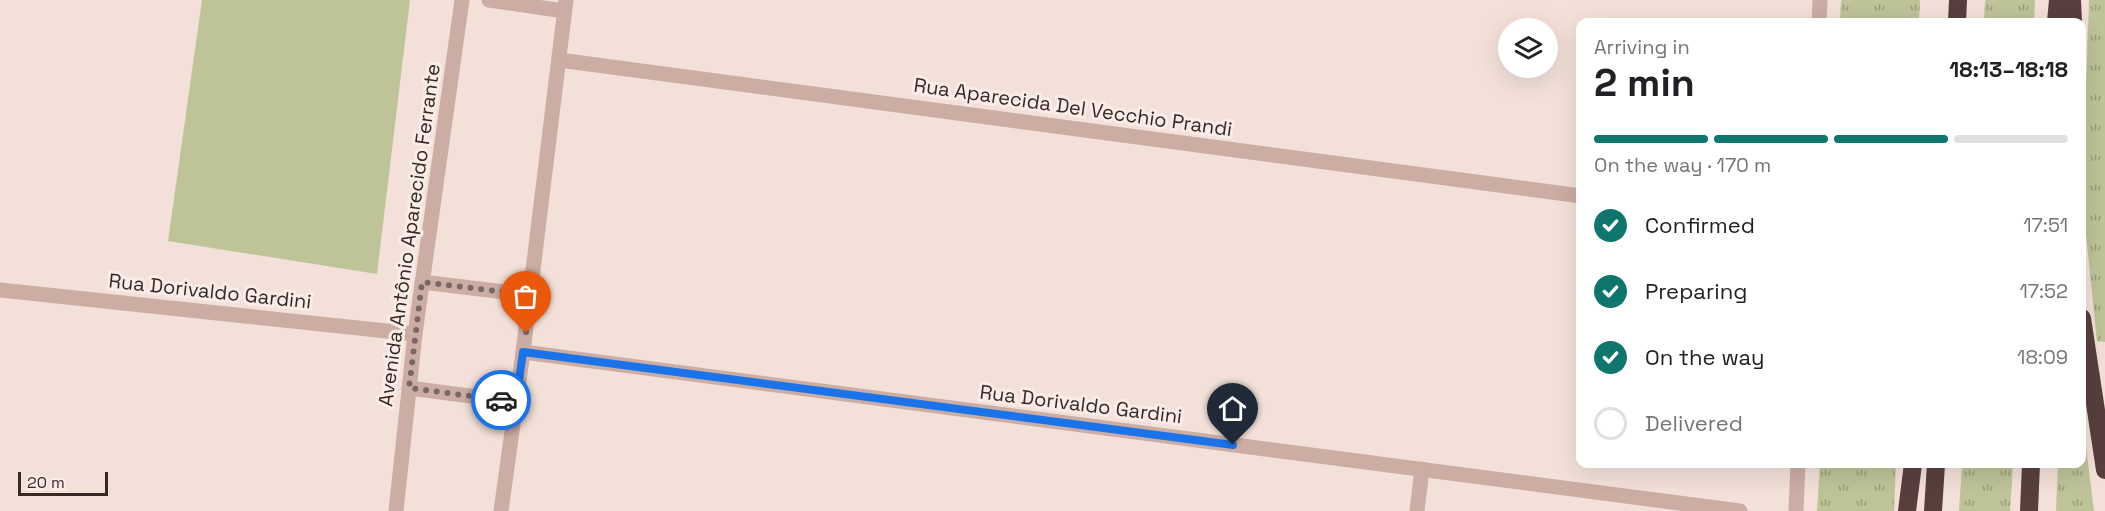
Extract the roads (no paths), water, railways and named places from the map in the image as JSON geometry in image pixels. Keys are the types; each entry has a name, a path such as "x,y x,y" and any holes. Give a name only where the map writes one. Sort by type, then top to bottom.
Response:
{"highway":[{"path":"1957,18 1958,0"},
{"path":"2056,18 2058,0"},
{"path":"2072,0 2073,18"},
{"path":"2086,344 2105,470"},
{"path":"1907,511 1912,468"},
{"path":"1933,511 1936,468"},
{"path":"2029,511 2031,468"}],"street":[{"name":"Avenida Antônio Aparecido Ferrante","path":"396,511 415,334 462,0"},
{"path":"489,0 565,6 523,352 501,511"},
{"path":"1819,18 1820,0"},
{"name":"Rua Aparecida Del Vecchio Prandi","path":"559,60 1576,195"},
{"path":"422,282 530,295"},
{"name":"Rua Dorivaldo Gardini","path":"0,290 415,334"},
{"name":"Rua Dorivaldo Gardini","path":"523,352 1740,511"},
{"path":"409,388 516,402"},
{"path":"1796,511 1798,468"},
{"path":"1417,511 1422,470"}]}
